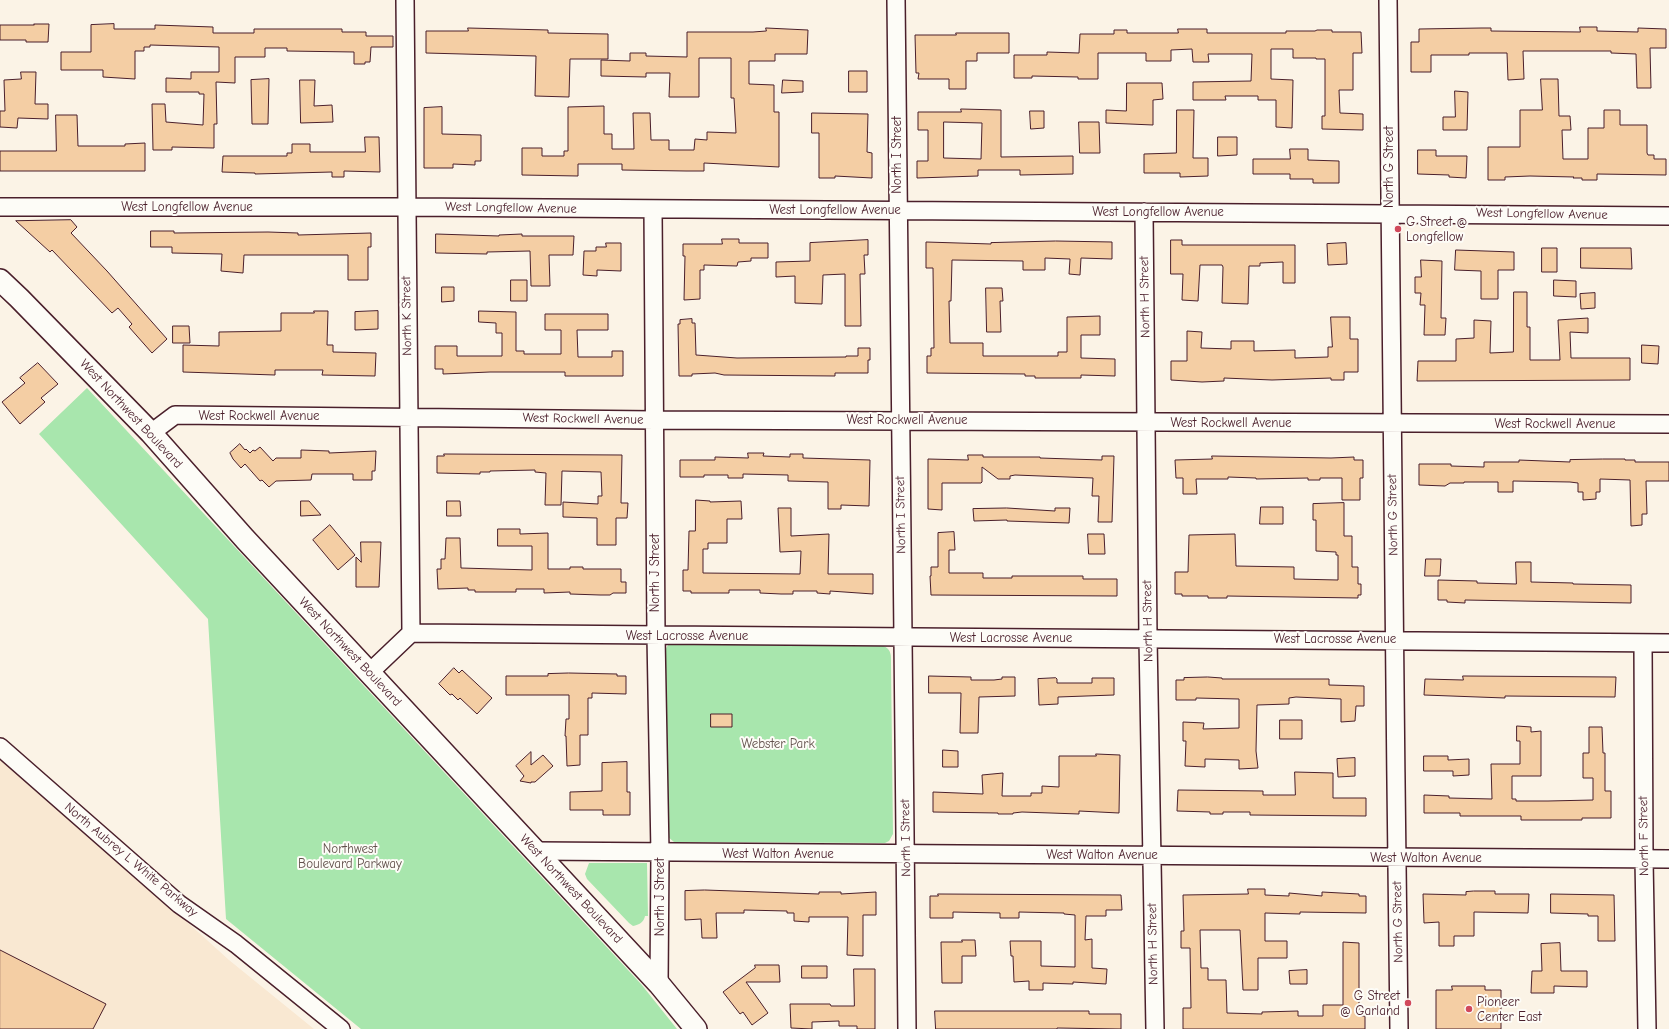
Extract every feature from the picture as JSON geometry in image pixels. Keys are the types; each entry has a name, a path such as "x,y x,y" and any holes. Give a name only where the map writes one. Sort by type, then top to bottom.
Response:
{"main road":[{"name":"West Northwest Boulevard","path":"0,280 151,433 245,539 659,984 696,1029"}],"street":[{"name":"North K Street","path":"404,0 411,633"},
{"name":"North I Street","path":"896,0 897,211 907,854 907,1029"},
{"name":"North G Street","path":"1388,0 1391,424 1396,640 1395,751 1398,857 1399,1029"},
{"name":"West Longfellow Avenue","path":"0,206 406,206 1669,216"},
{"name":"North J Street","path":"653,209 656,636 660,853 659,984"},
{"name":"North H Street","path":"1144,212 1148,638 1155,1029"},
{"name":"West Rockwell Avenue","path":"151,433 175,415 654,420 1669,424"},
{"name":"West Lacrosse Avenue","path":"411,633 1669,643"},
{"path":"369,673 411,633"},
{"name":"North F Street","path":"1643,642 1644,859 1647,1029"},
{"name":"North Aubrey L White Parkway","path":"0,747 179,904 236,944 341,1029"},
{"name":"West Walton Avenue","path":"536,851 1669,859"}],"shaded area":[{"path":"0,754 229,960 314,1029 0,1029"}],"green space":[{"name":"Northwest Boulevard Parkway","path":"87,388 641,984 677,1029 361,1029 226,919 208,619 39,434"},
{"name":"Webster Park","path":"668,645 886,647 891,658 893,834 889,841 885,843 674,842 667,836 664,652"},
{"path":"589,863 647,863 648,916 645,916 641,923 633,926 629,923 587,879 585,874"}],"building":[{"path":"49,24 48,42 0,40 0,25"},
{"path":"114,24 114,29 155,29 155,25 213,27 213,33 254,33 254,29 342,29 342,32 366,32 366,36 393,36 393,47 371,47 370,62 365,62 365,64 354,64 354,52 287,51 287,48 265,48 265,57 235,57 235,83 216,82 217,124 214,124 214,148 172,147 172,150 153,150 152,104 165,104 166,122 203,125 204,94 199,94 199,92 166,92 166,78 191,79 191,72 219,72 219,47 150,45 150,47 144,47 144,51 135,51 135,79 103,77 103,70 61,70 61,52 91,52 91,25"},
{"path":"1580,27 1597,27 1597,31 1638,32 1638,28 1666,29 1666,48 1650,48 1651,88 1637,88 1636,54 1611,53 1611,51 1523,51 1524,79 1508,80 1507,53 1431,55 1431,72 1411,72 1411,42 1419,42 1419,29 1491,28 1491,31 1580,32"},
{"path":"468,28 548,30 548,33 608,34 608,59 570,59 569,97 535,96 536,56 426,53 426,31 468,31"},
{"path":"766,28 808,30 807,54 775,54 775,61 749,61 749,84 774,85 774,112 779,112 779,167 704,163 704,171 686,171 622,170 622,164 578,164 578,176 522,175 522,148 542,148 542,156 564,156 564,151 568,151 568,107 604,106 604,134 612,134 612,149 634,149 633,113 650,113 651,140 669,140 669,150 694,150 695,139 707,140 707,132 736,133 734,98 731,98 731,58 699,58 699,97 669,97 670,73 646,73 646,77 601,76 601,60 630,61 630,53 646,53 646,56 687,57 687,32 753,32 766,31"},
{"path":"1178,29 1207,29 1207,33 1286,33 1286,31 1317,30 1332,30 1332,32 1361,32 1362,53 1353,53 1353,90 1339,90 1340,113 1363,114 1363,130 1322,129 1322,116 1325,116 1325,59 1293,58 1293,49 1271,49 1271,79 1293,80 1292,128 1276,127 1276,100 1258,100 1258,96 1225,96 1226,100 1193,100 1193,82 1251,81 1252,54 1208,54 1209,62 1193,62 1192,49 1171,50 1171,61 1146,61 1146,53 1098,53 1098,79 1032,76 1032,78 1014,78 1014,55 1047,55 1047,52 1079,53 1080,34 1114,34 1114,30 1127,30 1127,33 1178,33"},
{"path":"956,33 1009,33 1009,53 977,53 977,61 966,61 966,89 949,89 949,79 918,79 919,73 916,73 915,35 956,35"},
{"path":"849,71 867,71 867,92 849,92"},
{"path":"21,72 36,72 35,104 48,104 48,119 18,118 17,128 0,127 0,111 5,111 4,80 21,79"},
{"path":"269,79 268,124 252,124 251,80"},
{"path":"1541,79 1558,79 1559,116 1570,116 1571,130 1562,130 1563,159 1588,159 1588,128 1604,128 1604,110 1620,110 1620,125 1647,125 1647,153 1648,155 1654,155 1654,159 1666,159 1666,175 1597,174 1597,180 1582,180 1582,178 1573,178 1574,177 1530,176 1505,177 1505,180 1488,180 1488,147 1520,147 1520,110 1542,110"},
{"path":"300,80 315,80 314,106 332,105 333,122 301,123"},
{"path":"783,80 803,81 803,92 782,93"},
{"path":"1127,83 1162,83 1163,99 1153,100 1153,125 1106,123 1106,110 1126,111"},
{"path":"1455,91 1468,92 1467,130 1443,130 1443,117 1455,117"},
{"path":"442,107 442,134 481,135 481,161 475,161 475,165 453,164 453,168 424,168 424,108"},
{"path":"961,109 1001,110 1001,157 1073,156 1073,174 1020,175 1020,170 978,170 978,176 917,178 917,161 928,161 928,130 918,130 918,112 961,112","holes":["944,122 982,123 981,159 944,158"]},
{"path":"1177,110 1194,110 1193,158 1208,158 1208,176 1180,177 1180,173 1144,173 1144,154 1176,153"},
{"path":"1030,111 1044,111 1044,128 1031,129"},
{"path":"812,113 868,114 867,152 872,153 872,178 835,176 835,178 819,178 819,133 812,133"},
{"path":"56,115 77,115 78,146 125,146 125,144 145,143 145,171 0,171 0,151 56,151"},
{"path":"1079,122 1099,122 1100,153 1080,153"},
{"path":"365,137 379,137 380,172 344,171 344,177 332,177 332,172 255,174 222,172 223,156 287,156 287,153 292,153 292,144 310,144 310,152 365,152"},
{"path":"1218,137 1237,137 1237,155 1218,156"},
{"path":"1290,149 1308,149 1308,160 1339,161 1339,183 1313,183 1313,179 1290,179 1290,174 1253,174 1253,159 1290,159"},
{"path":"1418,150 1436,150 1436,156 1467,156 1466,178 1449,177 1449,175 1418,174"},
{"path":"71,220 77,227 71,233 167,339 152,353 129,327 132,324 118,308 112,313 52,250 50,252 16,221"},
{"path":"151,231 174,231 174,233 268,232 298,233 298,235 371,233 371,247 368,247 368,280 348,280 348,255 244,255 243,273 221,271 222,254 172,253 172,247 151,247"},
{"path":"436,234 499,236 522,234 522,236 574,236 573,255 549,255 550,286 531,286 530,251 487,252 487,254 436,253"},
{"path":"722,239 739,239 739,243 768,243 768,258 751,258 751,261 738,262 737,266 704,265 704,270 700,270 700,299 684,300 685,256 683,256 683,244 722,244"},
{"path":"868,240 868,255 864,255 865,274 860,274 861,326 845,326 845,274 823,275 822,304 795,303 795,276 776,277 776,262 810,261 810,243"},
{"path":"1171,240 1182,240 1182,245 1295,245 1295,283 1283,283 1283,262 1260,263 1260,266 1249,266 1248,304 1222,303 1222,265 1200,265 1198,301 1182,300 1183,274 1171,274"},
{"path":"1056,241 1112,242 1112,259 1081,258 1080,275 1069,274 1070,259 1045,258 1045,270 1023,270 1023,261 952,260 951,301 949,301 950,343 983,343 983,356 1058,356 1058,352 1067,352 1067,317 1100,316 1100,335 1081,335 1081,358 1115,359 1115,376 1081,375 1081,378 1035,378 1035,376 1025,376 1025,374 927,373 927,356 931,356 931,348 934,348 933,268 926,268 926,242 991,244"},
{"path":"606,243 621,243 621,271 597,270 597,276 583,275 584,251 596,251 596,247 606,247"},
{"path":"1346,243 1347,264 1328,265 1327,244"},
{"path":"1542,248 1557,248 1557,272 1542,272"},
{"path":"1581,248 1631,248 1632,269 1581,268"},
{"path":"1456,250 1514,252 1514,270 1498,270 1498,299 1481,299 1481,271 1455,270"},
{"path":"1421,260 1442,261 1441,318 1446,318 1445,335 1424,335 1425,305 1420,305 1421,293 1415,293 1415,277 1421,277"},
{"path":"511,280 527,280 527,301 511,301"},
{"path":"1554,280 1576,281 1576,297 1554,296"},
{"path":"442,287 454,287 454,301 442,302"},
{"path":"986,288 1002,288 1003,301 1000,301 1001,332 987,332"},
{"path":"1514,292 1527,292 1527,327 1530,327 1530,360 1560,360 1558,320 1588,318 1588,333 1570,332 1571,358 1630,358 1630,380 1417,381 1418,361 1456,361 1456,339 1474,338 1474,320 1491,321 1490,353 1513,352"},
{"path":"1595,293 1595,308 1581,309 1580,294"},
{"path":"314,311 328,311 327,345 333,345 333,352 376,353 375,376 322,375 323,370 275,370 275,375 183,372 183,345 219,346 219,332 281,331 281,313 314,313"},
{"path":"378,311 378,329 355,330 355,312"},
{"path":"479,311 516,312 516,351 524,351 524,354 561,354 561,330 545,330 545,314 608,314 608,330 577,330 578,357 612,357 612,351 623,351 623,376 565,376 565,372 490,372 443,374 443,369 435,369 435,346 457,346 457,356 502,356 502,333 496,333 496,323 479,322"},
{"path":"1331,317 1350,317 1350,339 1358,339 1358,372 1344,372 1344,380 1331,380 1331,378 1272,380 1224,378 1224,381 1202,382 1171,380 1171,361 1187,361 1187,331 1202,332 1201,348 1231,349 1231,341 1254,341 1254,351 1295,350 1295,358 1328,357 1328,347 1332,347"},
{"path":"692,319 692,323 695,323 696,355 737,358 846,357 858,356 858,348 870,348 868,373 835,373 835,376 724,375 715,373 679,376 678,324 680,324 680,320"},
{"path":"173,326 189,326 190,343 173,343"},
{"path":"1642,345 1659,346 1658,364 1642,363"},
{"path":"38,363 58,384 41,398 45,402 20,424 2,402 25,383 20,378"},
{"path":"240,444 250,453 260,447 273,461 276,458 301,458 301,450 329,451 329,453 376,451 375,471 372,471 372,480 353,480 353,474 312,474 311,480 276,481 269,487 262,480 260,481 245,464 241,468 233,459 230,453"},
{"path":"748,453 764,453 763,456 790,457 790,454 803,454 803,458 870,460 869,506 841,505 841,509 828,509 828,482 788,481 788,475 743,474 743,478 728,478 728,475 680,477 680,460 715,460 715,457 748,458"},
{"path":"444,454 622,455 621,503 628,503 627,518 616,518 616,545 597,545 597,518 563,517 563,502 598,504 598,496 602,496 601,472 562,471 561,505 545,505 546,473 535,472 535,470 490,471 480,472 480,474 437,473 437,456 444,456"},
{"path":"968,455 983,455 983,457 1040,457 1102,460 1102,456 1114,456 1112,522 1098,522 1099,496 1092,496 1093,478 1015,475 1010,476 1010,479 998,479 982,467 981,483 942,483 942,510 928,509 928,459 968,460"},
{"path":"1212,456 1354,457 1354,460 1363,460 1363,478 1360,478 1360,500 1342,500 1342,478 1320,478 1320,480 1308,480 1308,478 1256,479 1228,477 1228,479 1196,479 1197,494 1183,494 1183,478 1176,478 1175,460 1212,459"},
{"path":"1625,459 1635,460 1635,462 1669,462 1669,481 1646,481 1647,514 1642,514 1642,525 1631,526 1630,480 1600,479 1600,492 1596,492 1596,499 1583,500 1583,492 1578,492 1578,483 1570,482 1513,481 1513,492 1498,492 1498,482 1450,483 1445,486 1419,485 1419,464 1451,464 1451,466 1484,467 1484,462 1519,462 1519,460 1570,462 1570,460"},
{"path":"696,500 710,502 741,501 742,519 727,519 727,543 708,543 708,549 703,549 703,573 800,574 801,551 780,552 778,508 791,508 791,536 829,534 828,574 873,574 873,594 830,591 830,594 817,593 817,591 793,591 793,594 781,594 760,593 760,590 729,590 729,593 691,593 691,591 683,591 683,570 688,570 689,531 695,531"},
{"path":"301,501 309,501 321,515 301,516"},
{"path":"447,501 460,501 461,516 447,516"},
{"path":"1344,503 1344,536 1352,536 1352,567 1358,567 1358,584 1361,584 1361,595 1358,595 1358,598 1227,596 1227,598 1208,598 1208,596 1182,596 1182,594 1175,594 1175,572 1188,572 1189,535 1235,534 1236,566 1294,567 1294,579 1338,580 1338,555 1336,555 1336,552 1316,551 1316,520 1313,520 1313,504"},
{"path":"1261,507 1283,507 1283,524 1260,524"},
{"path":"1007,508 1055,511 1055,508 1070,508 1069,523 1007,520 974,521 973,509"},
{"path":"330,525 355,555 338,570 313,540"},
{"path":"498,529 520,529 520,534 548,533 548,569 570,569 570,567 583,567 583,569 621,569 621,582 626,582 626,593 600,595 570,594 570,592 544,593 544,589 516,589 516,592 475,592 475,590 468,590 468,588 438,589 437,569 441,569 441,559 445,559 446,538 460,538 461,568 532,570 532,546 498,546"},
{"path":"954,532 955,550 949,550 949,573 983,573 983,578 1012,578 1012,576 1083,576 1083,579 1117,579 1117,596 931,595 931,567 938,567 938,533"},
{"path":"1088,534 1104,534 1105,554 1089,554"},
{"path":"361,542 381,542 379,587 356,587 356,557 361,562"},
{"path":"1426,559 1441,559 1440,576 1425,576"},
{"path":"1516,562 1531,562 1531,582 1631,585 1631,603 1465,600 1465,603 1438,600 1438,580 1516,584"},
{"path":"454,668 459,673 462,670 492,698 477,714 460,698 458,700 452,694 450,695 439,684"},
{"path":"548,674 617,674 617,676 626,676 626,694 592,693 592,698 588,698 588,735 580,735 580,765 567,766 565,736 566,719 569,719 569,695 506,695 506,676 548,676"},
{"path":"929,676 971,677 971,680 994,680 1002,679 1002,677 1015,677 1015,696 979,697 978,733 960,733 961,693 929,693"},
{"path":"1463,676 1616,677 1615,697 1505,696 1505,698 1424,695 1425,679 1463,680"},
{"path":"1208,677 1222,679 1329,679 1329,685 1364,686 1364,706 1356,706 1355,721 1341,722 1341,699 1296,697 1289,698 1289,704 1257,705 1256,751 1258,768 1239,769 1239,760 1205,759 1205,767 1185,766 1186,741 1183,741 1183,722 1204,723 1203,729 1239,728 1239,699 1196,698 1196,700 1176,700 1176,680 1184,680 1184,678"},
{"path":"1056,678 1057,683 1092,683 1092,678 1114,678 1114,695 1058,697 1058,704 1039,705 1038,679"},
{"path":"711,714 732,714 732,727 711,727"},
{"path":"1280,720 1302,720 1302,739 1280,739"},
{"path":"1517,726 1531,727 1531,732 1541,731 1541,776 1512,776 1512,799 1516,799 1516,801 1593,800 1593,778 1583,778 1583,753 1589,753 1589,727 1602,727 1603,753 1605,753 1605,791 1611,791 1611,818 1582,818 1582,820 1521,820 1521,816 1460,816 1460,813 1424,813 1424,795 1449,796 1449,798 1492,799 1491,764 1520,764 1520,741 1517,741"},
{"path":"943,750 958,751 958,767 943,767"},
{"path":"531,752 531,765 543,755 553,766 535,782 531,783 520,781 524,776 516,766"},
{"path":"1096,754 1120,755 1119,813 1079,811 1079,814 1022,812 1013,814 998,814 933,812 933,792 983,794 982,775 1003,773 1002,796 1031,796 1031,793 1042,793 1042,786 1059,787 1059,756 1096,756"},
{"path":"1424,756 1448,756 1448,760 1469,759 1469,775 1453,776 1453,771 1424,771"},
{"path":"1355,758 1355,776 1338,777 1337,759"},
{"path":"627,762 627,792 630,792 630,815 603,815 603,810 570,810 570,792 602,791 602,763"},
{"path":"1295,772 1333,773 1333,798 1366,798 1366,816 1250,815 1250,812 1223,812 1223,814 1210,814 1210,812 1177,811 1178,790 1263,791 1263,795 1295,795"},
{"path":"1248,889 1265,889 1265,895 1289,896 1289,893 1322,896 1322,892 1359,894 1359,896 1366,896 1366,913 1265,913 1265,941 1287,941 1287,958 1258,958 1258,990 1243,990 1240,930 1200,930 1201,968 1208,968 1208,980 1226,980 1227,1013 1262,1014 1262,1012 1298,1011 1298,1016 1323,1016 1323,1005 1343,1005 1343,942 1359,943 1359,1016 1365,1016 1365,1029 1183,1029 1183,1008 1191,1008 1190,948 1181,948 1181,931 1184,931 1183,895 1248,894"},
{"path":"705,890 819,894 819,892 841,892 841,894 876,892 876,915 863,915 863,956 847,955 848,917 809,917 809,922 794,921 794,913 787,913 787,911 744,910 744,913 716,913 717,938 702,938 701,919 685,920 685,891"},
{"path":"1495,891 1495,894 1529,894 1528,913 1474,912 1474,936 1454,936 1454,946 1439,946 1439,922 1424,923 1423,894 1466,895 1466,892"},
{"path":"938,894 1121,895 1122,910 1106,910 1106,916 1086,916 1085,940 1092,939 1092,968 1107,969 1106,984 1073,982 1073,984 1043,983 1043,990 1029,990 1029,981 1014,982 1013,956 1011,956 1010,941 1041,941 1041,966 1075,967 1075,915 1064,913 1019,912 1019,918 1000,918 1000,913 953,912 953,918 930,918 930,896 938,896"},
{"path":"1551,894 1614,895 1615,941 1598,941 1598,916 1588,916 1588,914 1551,913"},
{"path":"962,940 975,940 976,956 962,956 962,983 942,983 941,942 962,942"},
{"path":"1560,943 1561,971 1587,971 1587,987 1554,986 1554,993 1531,993 1532,971 1542,971 1541,944"},
{"path":"0,950 106,1004 93,1029 0,1029"},
{"path":"755,965 779,965 780,982 746,982 768,1013 752,1025 743,1012 740,1014 723,992 755,968"},
{"path":"802,966 827,966 827,978 802,978"},
{"path":"854,969 875,969 875,1029 857,1029 857,1026 839,1026 839,1021 812,1022 812,1029 791,1028 790,1004 830,1004 831,1006 854,1006"},
{"path":"1307,970 1307,984 1290,984 1289,971"},
{"name":"Pioneer Center East","path":"1452,986 1485,986 1485,990 1501,990 1501,1029 1436,1029 1436,990 1452,990"},
{"path":"935,1011 1089,1011 1089,1014 1121,1014 1121,1029 936,1029"}],"place":[{"name":"G Street @ Longfellow","path":"1398,229"},
{"name":"G Street @ Garland","path":"1408,1003"},
{"name":"Pioneer Center East","path":"1469,1009"}]}
